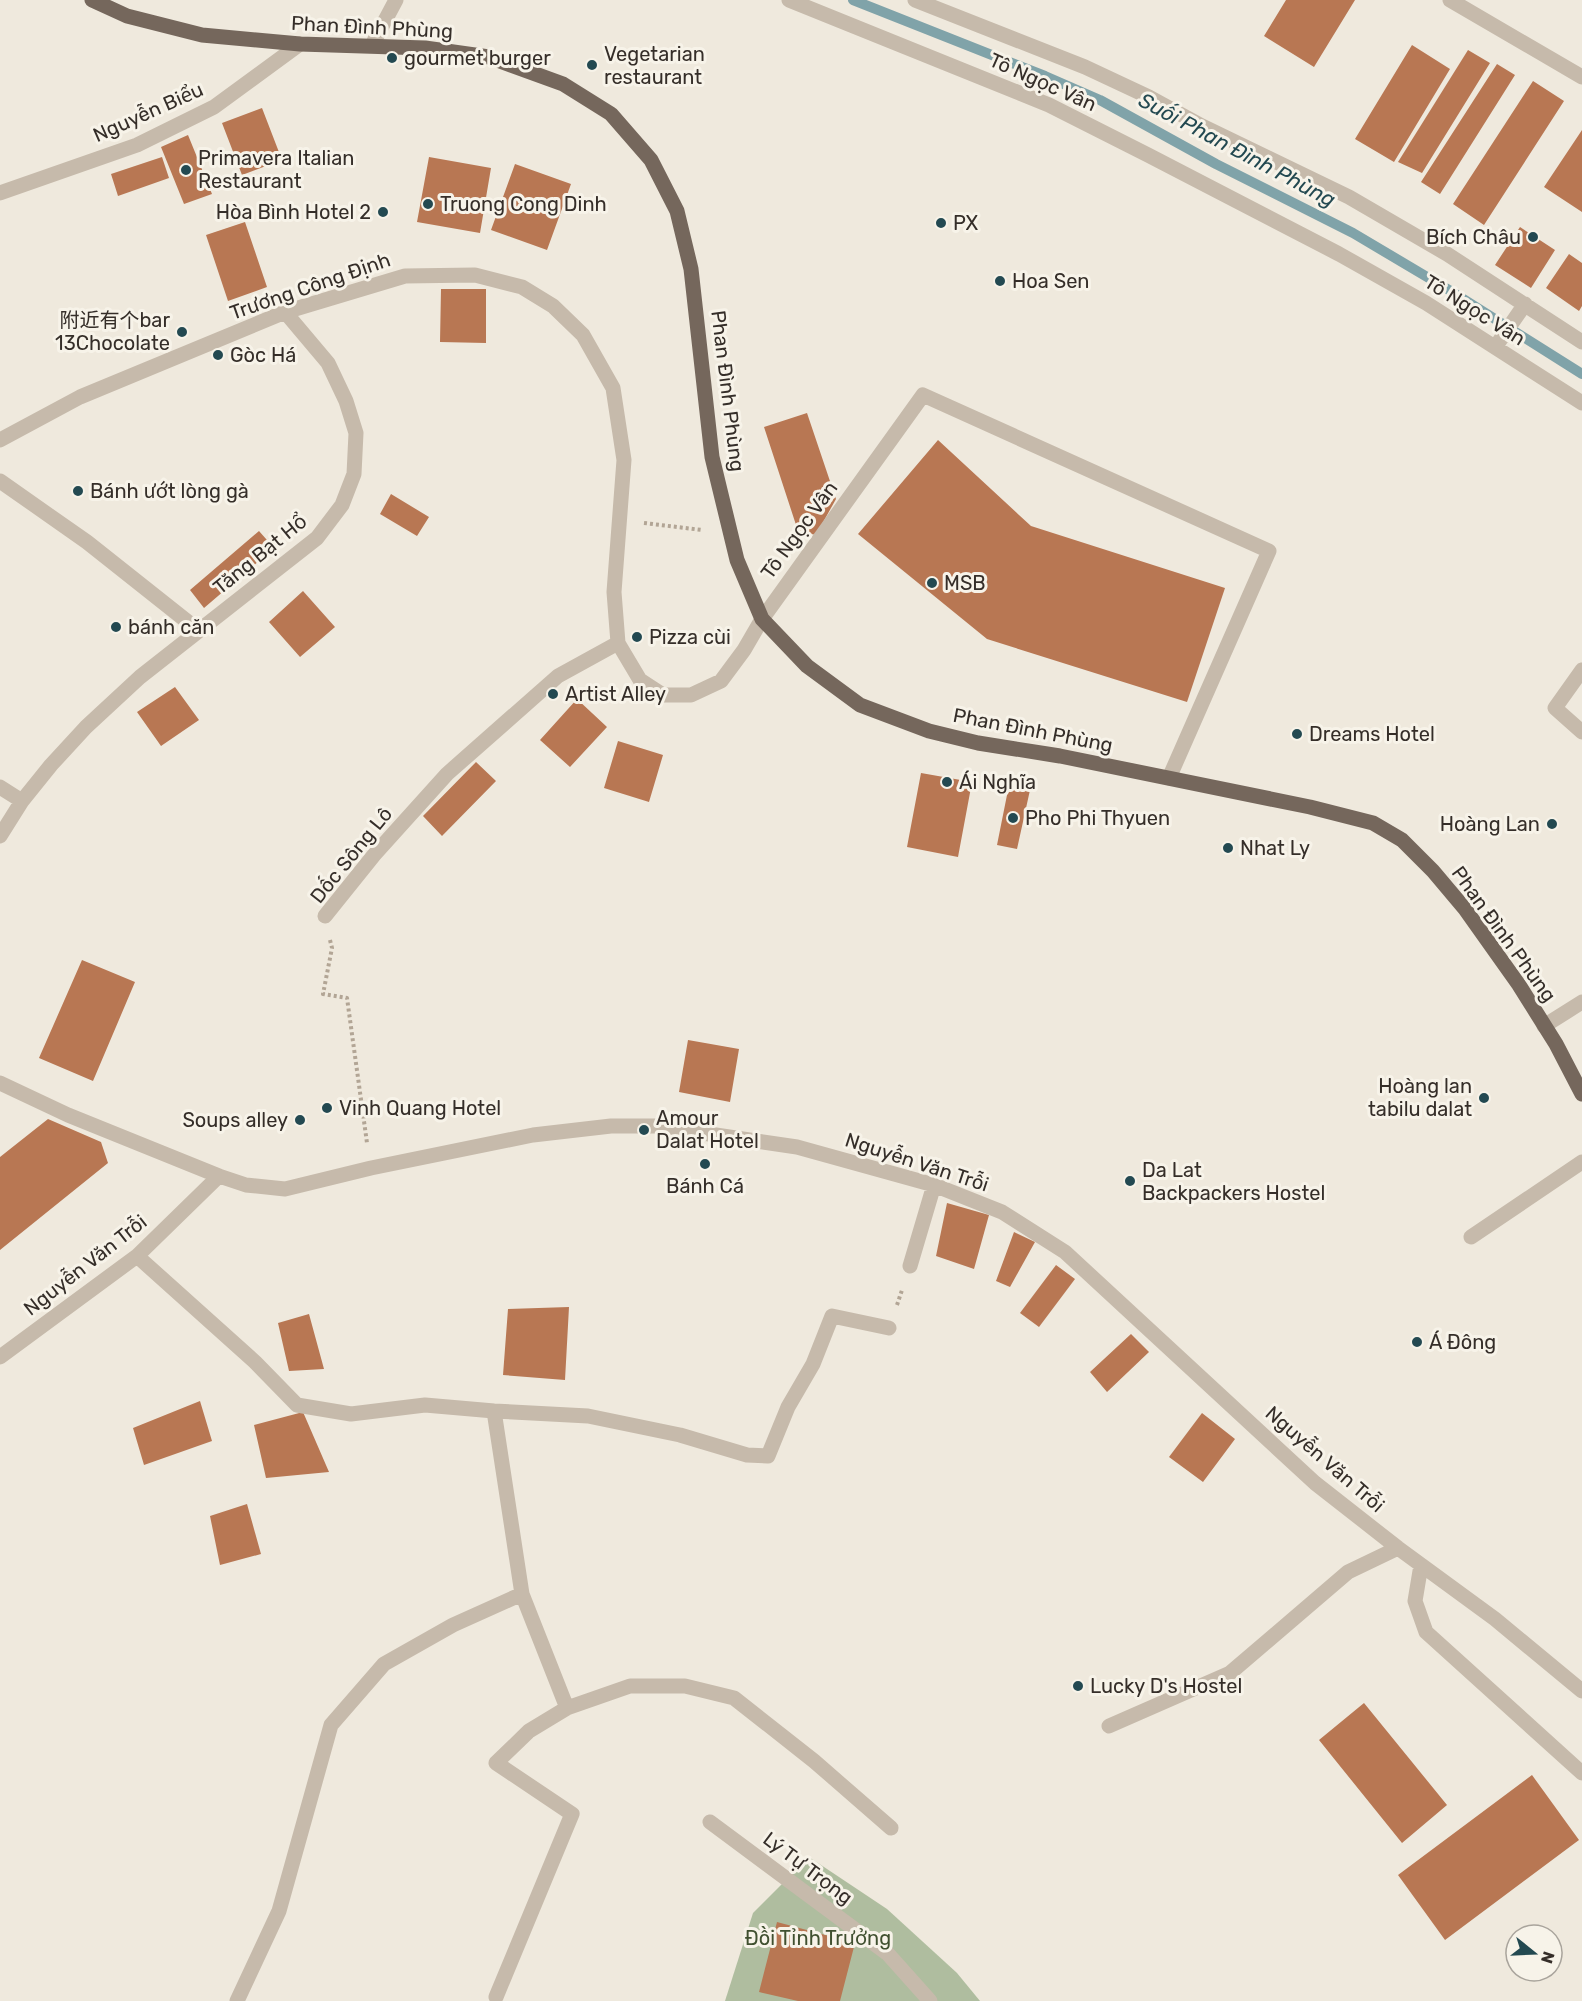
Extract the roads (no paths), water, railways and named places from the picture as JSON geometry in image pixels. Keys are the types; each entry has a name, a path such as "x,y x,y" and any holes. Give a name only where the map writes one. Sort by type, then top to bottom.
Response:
{"main road":[{"name":"Phan Đình Phùng","path":"92,0 128,16 202,35 300,44 424,48 489,57 563,84 611,114 651,160 676,211 691,269 712,457 737,560 762,619 807,666 860,705 929,731 968,741 1060,756 1310,807 1372,823 1402,840 1465,909 1519,985 1556,1044 1582,1094"}],"street":[{"path":"372,45 396,0"},
{"name":"Tô Ngọc Vân","path":"789,0 1049,105 1339,254 1498,343 1582,403"},
{"name":"Tô Ngọc Vân","path":"915,0 1085,67 1149,96 1202,126 1349,197 1447,254 1522,308 1582,342"},
{"path":"1450,0 1582,78"},
{"name":"Nguyễn Biểu","path":"0,193 137,145 204,112 300,44"},
{"name":"Trương Công Định","path":"0,440 80,397 285,312 405,276 475,275 522,287 553,306 584,335 613,388 624,460 614,592 618,643 640,680 663,694 691,695 721,681 744,650 762,619"},
{"path":"1498,343 1522,308"},
{"name":"Tăng Bạt Hổ","path":"0,836 22,801 86,727 140,677 317,538 342,505 354,474 356,433 346,401 328,363 285,312"},
{"name":"Tô Ngọc Vân","path":"762,619 923,395 1269,551 1168,778"},
{"path":"0,481 87,542 198,630"},
{"name":"Dốc Sông Lô","path":"325,916 374,855 447,774 558,676 618,643"},
{"path":"1582,670 1555,708 1582,732"},
{"path":"0,787 22,801"},
{"path":"1544,1026 1582,1002"},
{"name":"Nguyễn Văn Trỗi","path":"0,1083 68,1115 246,1185 285,1189 371,1168 533,1135 610,1126 655,1126 797,1147 934,1185 1002,1212 1065,1252 1315,1483 1398,1548 1495,1619 1582,1690"},
{"path":"1471,1237 1582,1162"},
{"name":"Nguyễn Văn Trỗi","path":"0,1357 137,1256 219,1176"},
{"path":"910,1266 934,1185"},
{"path":"137,1256 255,1362 297,1405 351,1414 426,1405 494,1412 588,1416 680,1435 747,1455 768,1456 789,1407 813,1364 832,1316 889,1328"},
{"path":"494,1412 522,1594 567,1708"},
{"path":"1109,1726 1230,1673 1348,1572 1398,1548"},
{"path":"1421,1565 1415,1601 1426,1632 1582,1773"},
{"path":"237,2001 279,1911 331,1725 384,1664 453,1625 522,1594"},
{"path":"496,1997 572,1814 496,1763 529,1731 567,1708 630,1686 685,1686 734,1698 814,1761 891,1828"},
{"name":"Lý Tự Trọng","path":"710,1822 888,1954 930,2001"}],"waterway":[{"name":"Suối Phan Đình Phùng","path":"853,0 1100,100 1216,164 1353,233 1582,374"}],"place":[{"name":"gourmet burger","path":"392,58"},
{"name":"Vegetarian restaurant","path":"592,65"},
{"name":"Primavera Italian Restaurant","path":"186,170"},
{"name":"Truong Cong Dinh","path":"428,204"},
{"name":"Hòa Bình Hotel 2","path":"383,212"},
{"name":"PX","path":"941,223"},
{"name":"Bích Châu","path":"1533,237"},
{"name":"Hoa Sen","path":"1000,281"},
{"name":"附近有个bar 13Chocolate","path":"182,332"},
{"name":"Gòc Há","path":"218,355"},
{"name":"Bánh ướt lòng gà","path":"78,491"},
{"name":"MSB","path":"932,583"},
{"name":"bánh căn","path":"116,627"},
{"name":"Pizza cùi","path":"637,637"},
{"name":"Artist Alley","path":"553,694"},
{"name":"Dreams Hotel","path":"1297,734"},
{"name":"Ái Nghĩa","path":"947,782"},
{"name":"Pho Phi Thyuen","path":"1013,818"},
{"name":"Hoàng Lan","path":"1552,824"},
{"name":"Nhat Ly","path":"1228,848"},
{"name":"Hoàng lan tabilu dalat","path":"1484,1098"},
{"name":"Vinh Quang Hotel","path":"327,1108"},
{"name":"Soups alley","path":"300,1120"},
{"name":"Amour Dalat Hotel","path":"644,1130"},
{"name":"Bánh Cá","path":"705,1164"},
{"name":"Da Lat Backpackers Hostel","path":"1130,1181"},
{"name":"Á Đông","path":"1417,1342"},
{"name":"Lucky D's Hostel","path":"1078,1686"}],"park label":[{"name":"Đồi Tỉnh Trưởng","path":"818,1938"}]}
